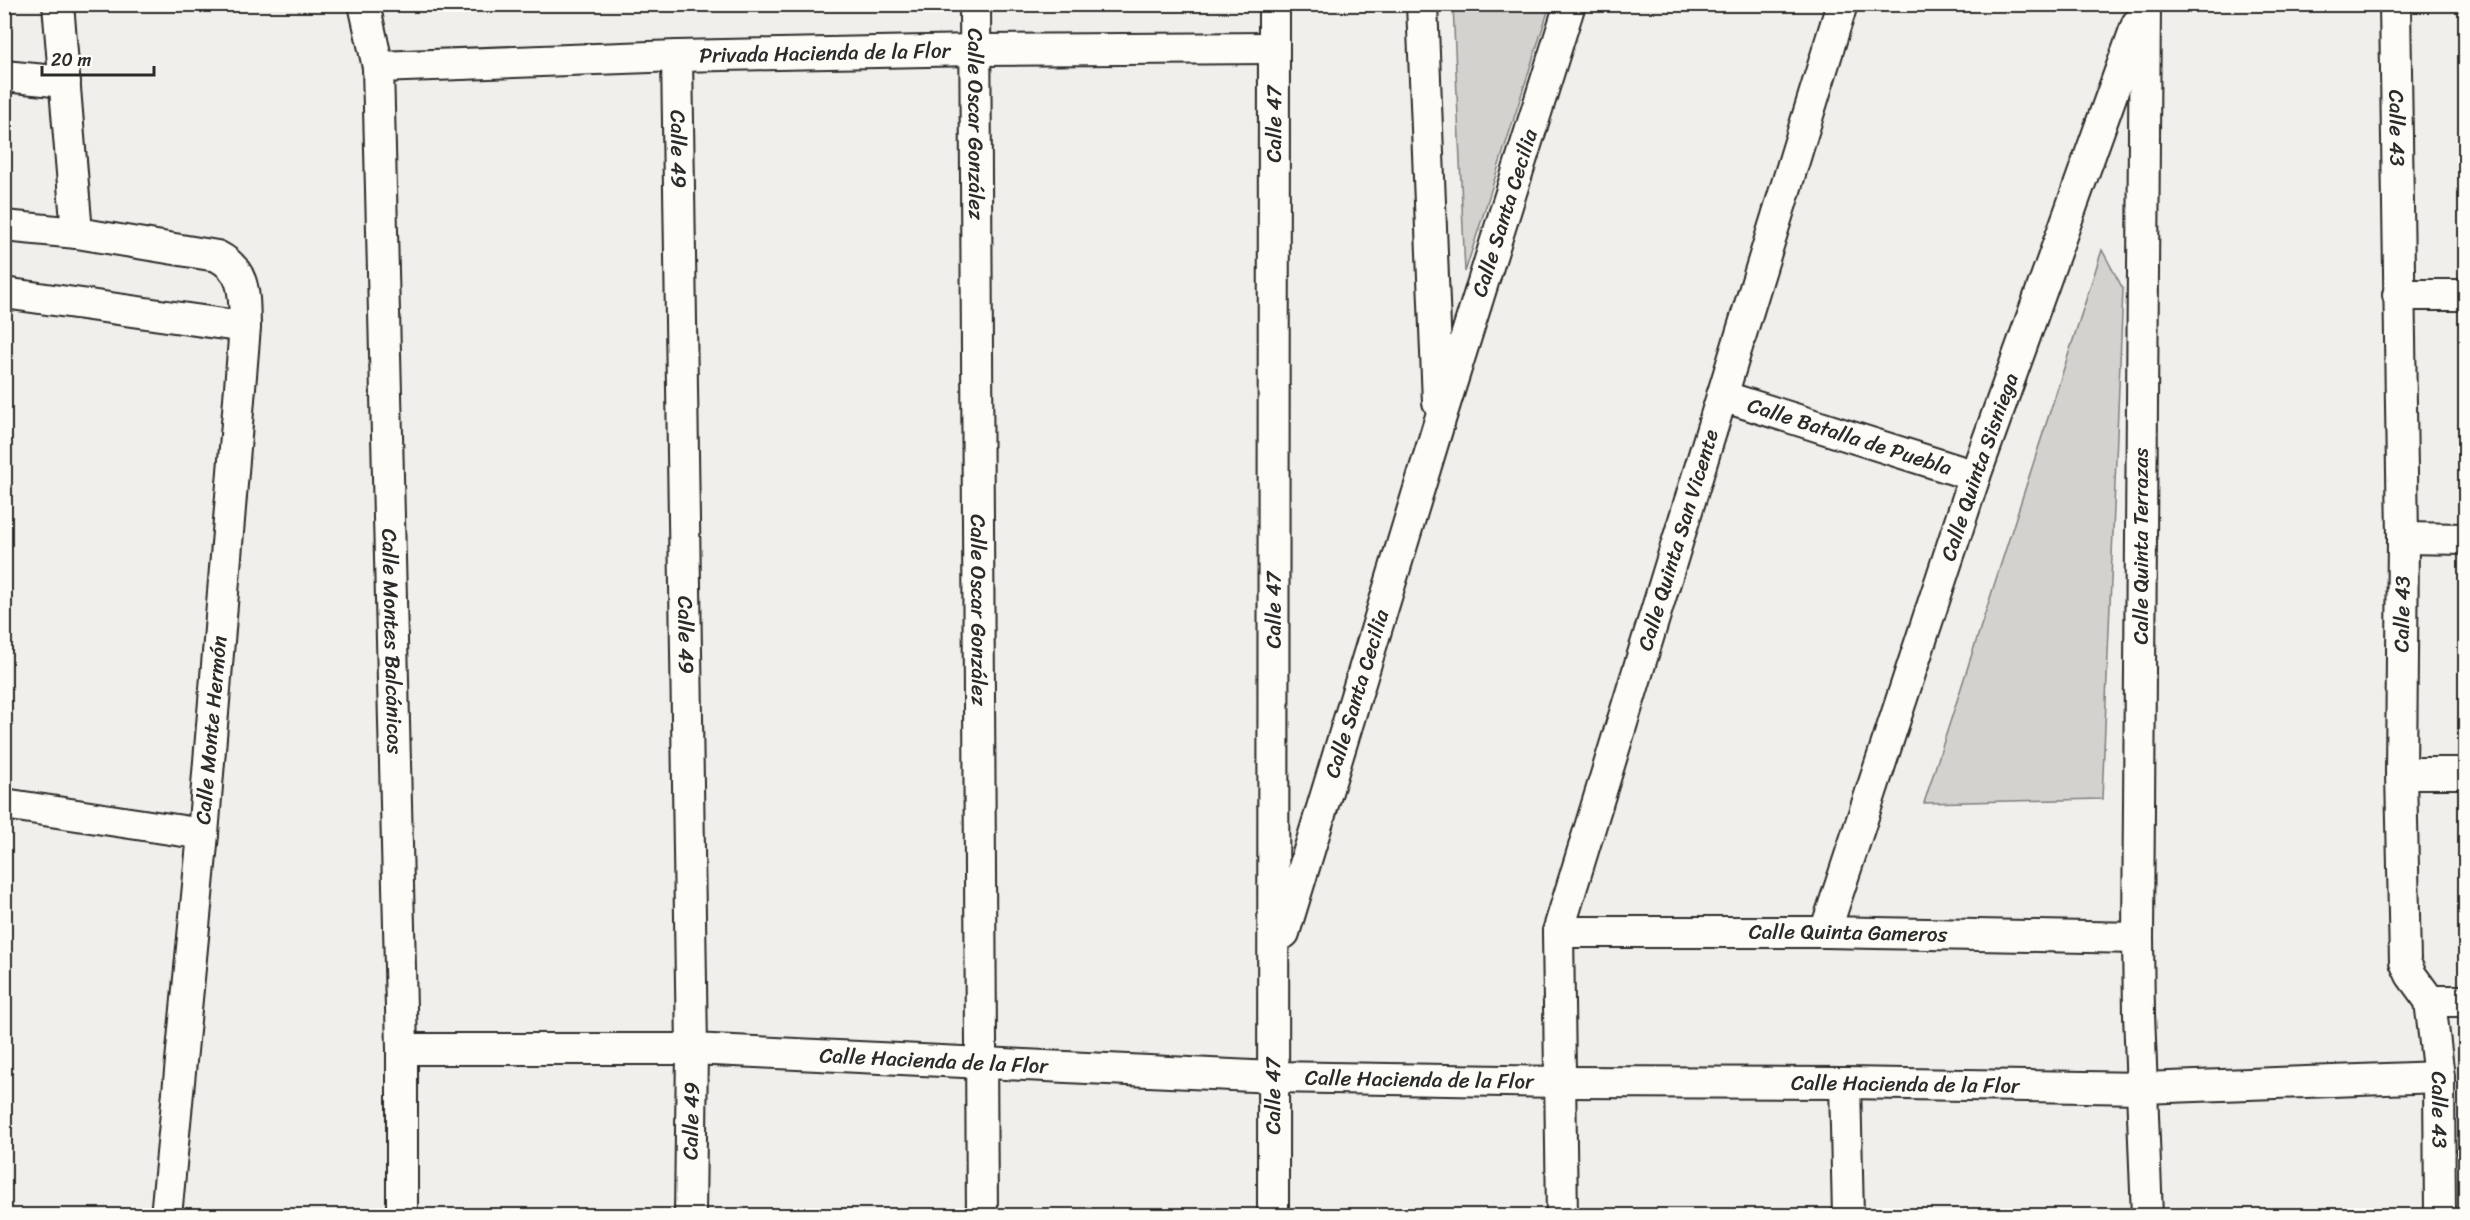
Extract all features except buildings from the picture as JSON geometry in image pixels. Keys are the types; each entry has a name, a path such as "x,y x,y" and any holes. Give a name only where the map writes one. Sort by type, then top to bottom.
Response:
{"street":[{"path":"4,226 77,233 58,4"},
{"name":"Calle Montes Balcánicos","path":"364,4 378,67 402,1049 402,1215"},
{"name":"Calle Oscar González","path":"975,4 982,1215"},
{"name":"Calle 47","path":"1273,1215 1274,4"},
{"name":"Calle Santa Cecilia","path":"1422,4 1439,423"},
{"name":"Calle Santa Cecilia","path":"1275,963 1439,423 1570,4"},
{"name":"Calle Quinta San Vicente","path":"1562,1215 1558,932 1842,4"},
{"name":"Calle Quinta Sisniega","path":"1825,932 1975,476 2145,4"},
{"name":"Calle Quinta Terrazas","path":"2145,4 2138,938 2147,1215"},
{"name":"Calle 43","path":"2395,4 2403,538 2401,773 2405,962 2411,975 2430,1001 2439,1077 2440,1215"},
{"name":"Privada Hacienda de la Flor","path":"378,67 677,56 975,50 1273,48"},
{"name":"Calle 49","path":"677,56 692,1049 690,1215"},
{"path":"4,75 64,82"},
{"name":"Calle Monte Hermón","path":"77,233 217,256 228,261 240,279 245,327 203,834 166,1215"},
{"path":"4,293 245,327"},
{"path":"2398,295 2466,295"},
{"name":"Calle Batalla de Puebla","path":"1722,396 1975,476"},
{"path":"2403,538 2466,539"},
{"path":"2401,773 2466,774"},
{"path":"4,804 203,834"},
{"name":"Calle Quinta Gameros","path":"1558,932 1825,932 2138,938"},
{"path":"2430,1001 2466,1001"},
{"name":"Calle Hacienda de la Flor","path":"402,1049 692,1049 1273,1077 1561,1082 1845,1083 2144,1088 2439,1077"},
{"path":"1845,1083 1848,1215"}],"shaded area":[{"path":"1453,5 1550,5 1465,272"},
{"path":"2102,250 2123,289 2102,799 1924,803"}]}
